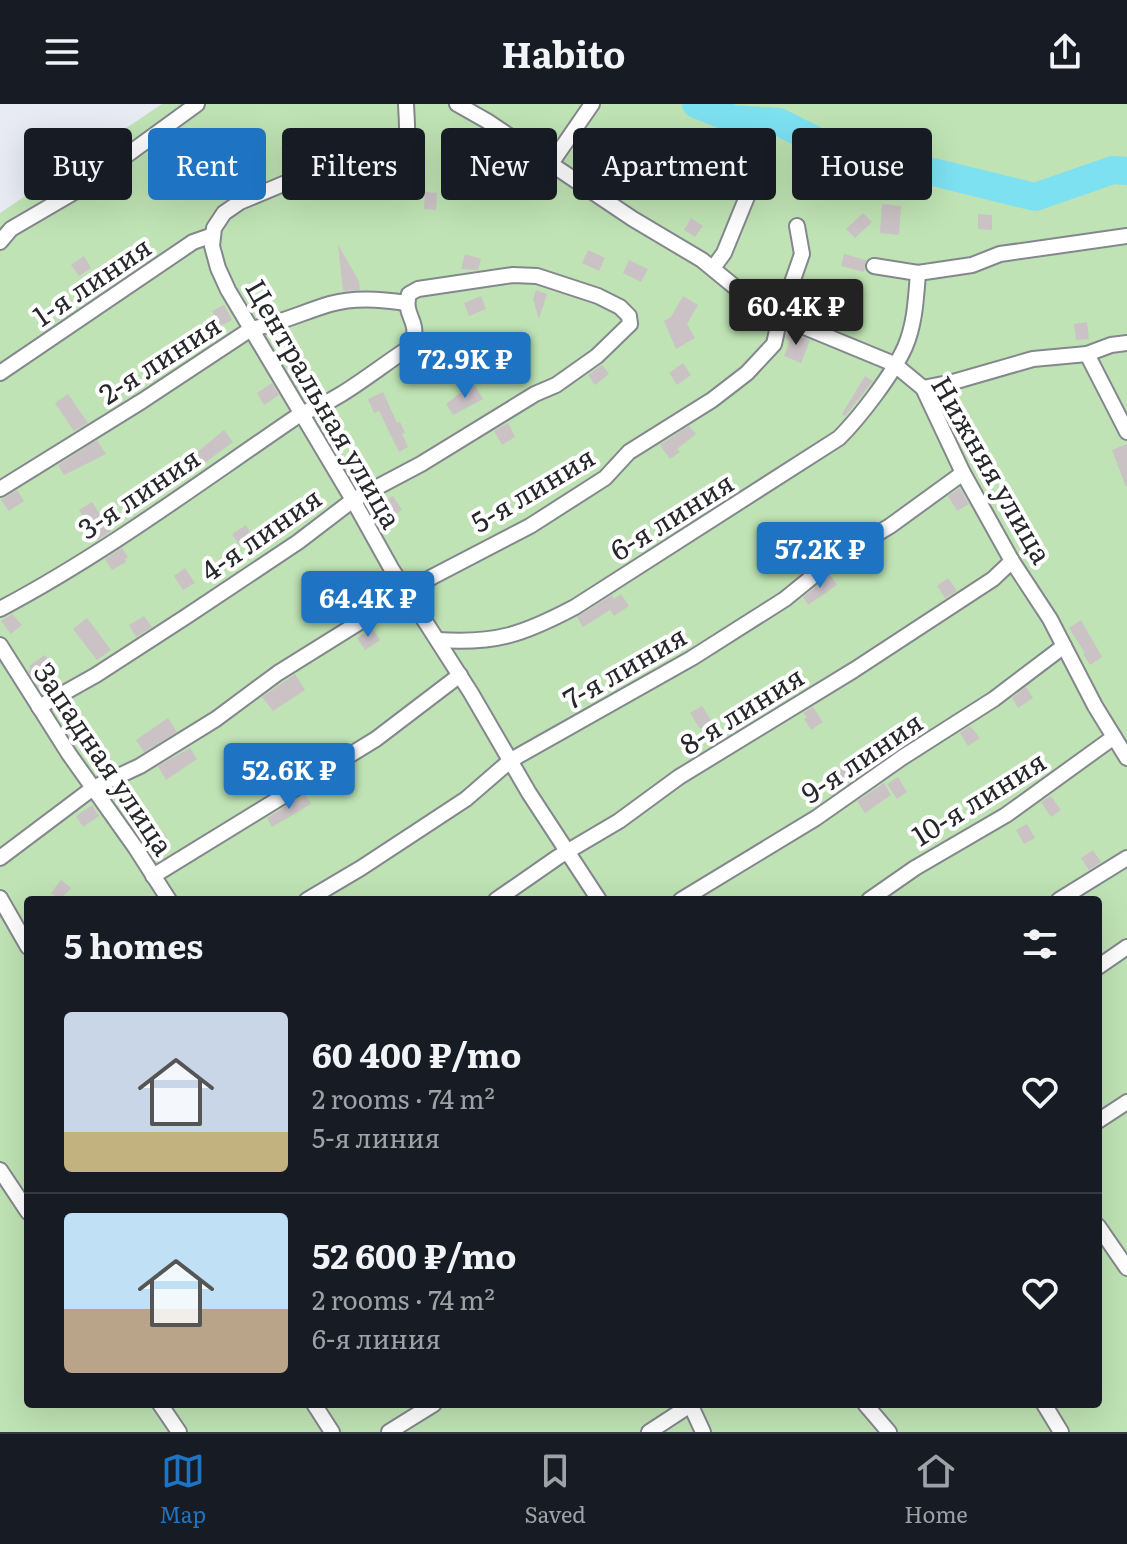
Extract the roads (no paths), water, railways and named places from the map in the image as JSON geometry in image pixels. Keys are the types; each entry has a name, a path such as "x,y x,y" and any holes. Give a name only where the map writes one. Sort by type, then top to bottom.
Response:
{"street":[{"path":"0,242 11,229 83,187 197,104"},
{"path":"213,235 224,213 240,202 288,182 382,167 395,162 404,150 406,104"},
{"name":"Нижняя улица","path":"457,104 497,128"},
{"path":"557,155 592,104"},
{"name":"Нижняя улица","path":"557,169 713,268 752,301 780,317 894,364 923,388 963,473 1127,758"},
{"path":"713,268 724,253 746,200"},
{"name":"5-я линия","path":"0,858 93,788 140,766 216,719 278,673 465,558 530,526 605,478 629,452 712,400 747,373 774,344 802,254 797,226"},
{"name":"Центральная улица","path":"213,235 212,246 218,268 251,329 408,594 596,896"},
{"name":"1-я линия","path":"0,373 193,242 213,235"},
{"path":"874,266 918,273 972,265 1000,254 1127,236"},
{"name":"6-я линия","path":"438,640 491,639 524,633 575,607 839,438 860,417 904,348 913,319 918,273"},
{"name":"4-я линия","path":"39,707 96,675 187,616 298,542 353,500 421,464 535,394 556,385 597,356 630,324 629,316 620,307 598,296 537,276 513,275 418,289 409,294 406,303"},
{"name":"2-я линия","path":"0,489 251,329 270,326 332,303 378,299 406,303"},
{"name":"3-я линия","path":"0,609 170,504 302,413 338,397 409,348 416,336 406,303"},
{"path":"923,388 1033,359 1087,354 1127,343"},
{"path":"1087,354 1127,432"},
{"name":"7-я линия","path":"314,896 372,862 466,799 511,760 692,658 785,599 833,560 890,526 963,473"},
{"name":"8-я линия","path":"502,896 567,851 619,821 679,777 798,705 993,579 1012,561"},
{"name":"Западная улица","path":"0,645 166,896"},
{"name":"9-я линия","path":"688,896 816,818 994,699 1064,646"},
{"path":"153,876 376,739 460,675"},
{"name":"10-я линия","path":"875,896 936,855 1006,815 1114,737"},
{"path":"1065,896 1127,858"},
{"path":"0,898 24,940"},
{"path":"1102,964 1127,947"},
{"path":"1102,1118 1127,1102"},
{"path":"0,1170 24,1206"},
{"path":"1102,1232 1127,1268"},
{"path":"163,1408 179,1432"},
{"path":"317,1408 332,1432"},
{"path":"389,1432 428,1408"},
{"path":"649,1432 687,1408"},
{"path":"693,1408 703,1432"},
{"path":"868,1408 889,1432"},
{"path":"1046,1408 1061,1432"}],"waterway":[{"path":"696,104 733,119 779,122 827,146 1035,197 1113,170 1127,171"}]}
